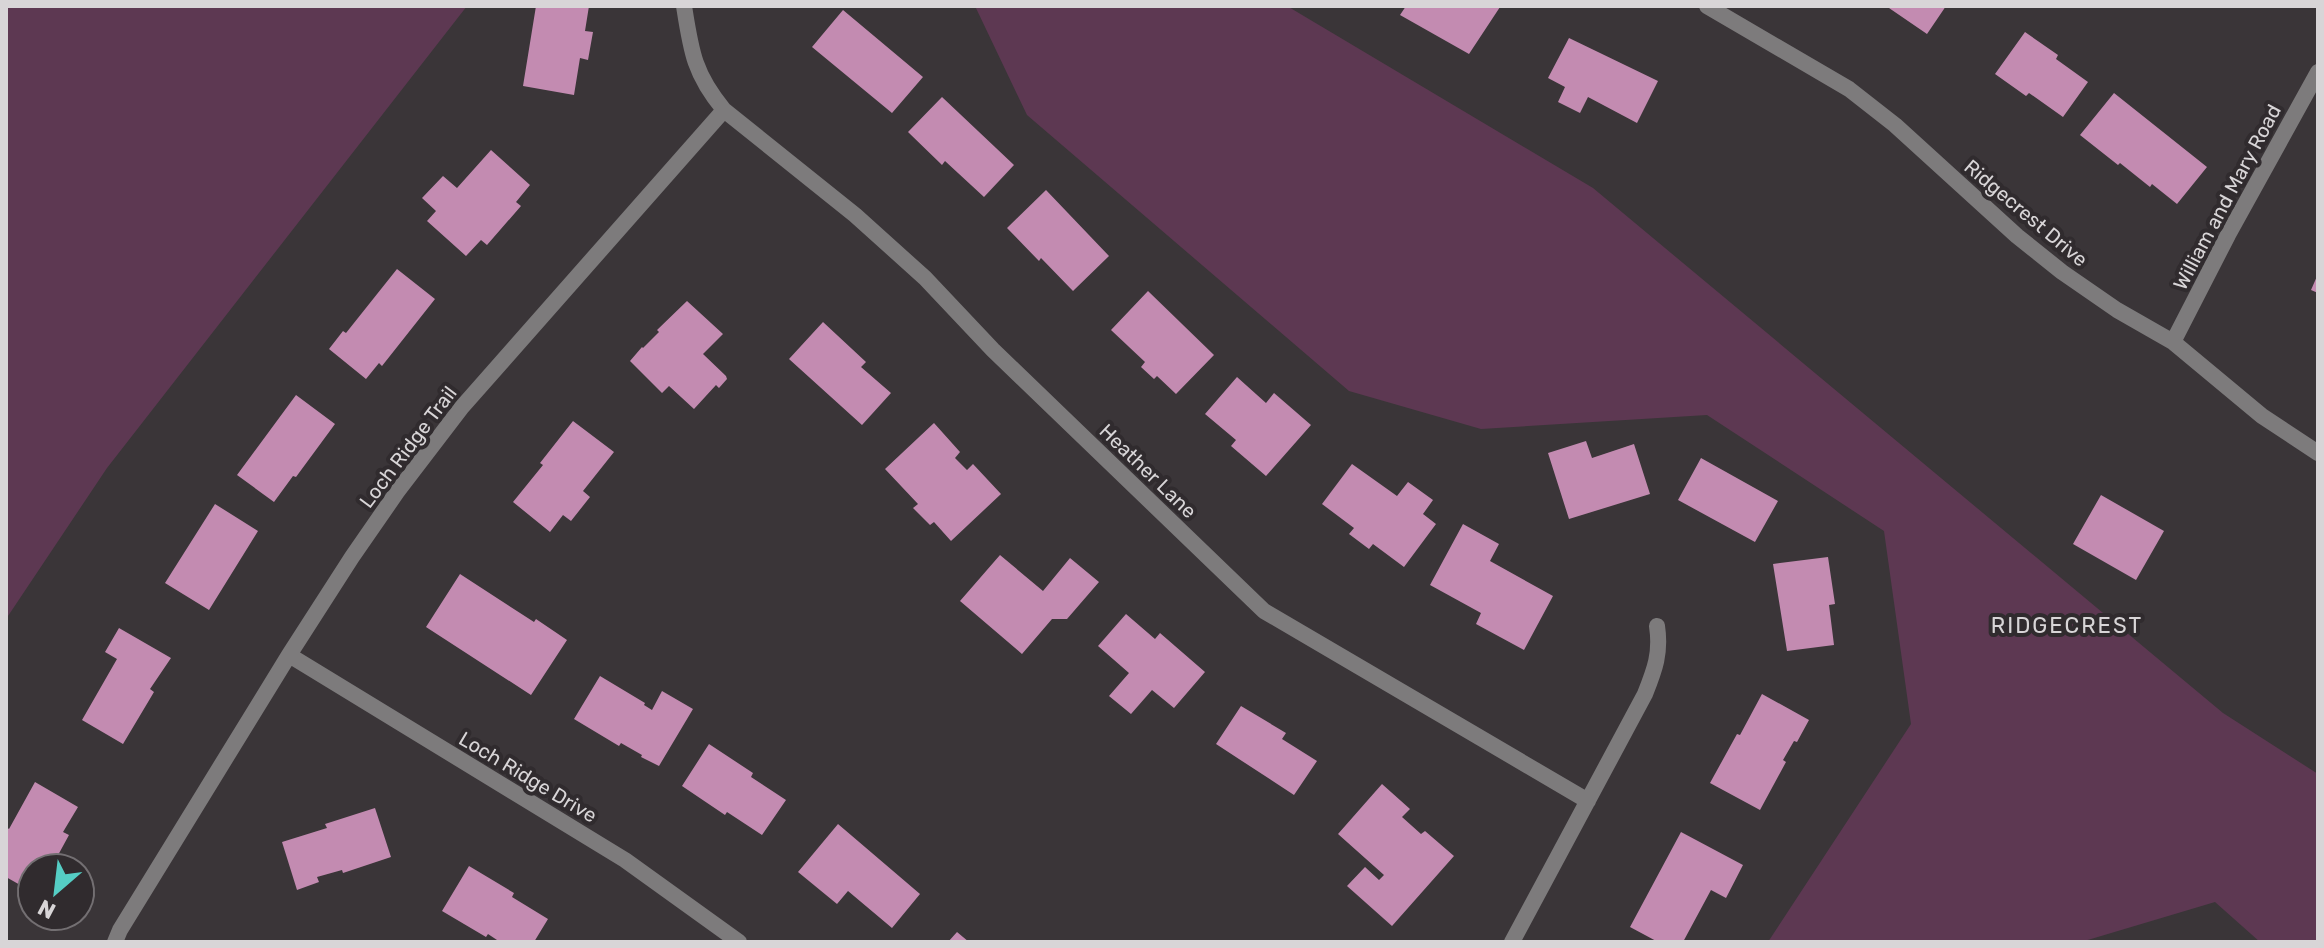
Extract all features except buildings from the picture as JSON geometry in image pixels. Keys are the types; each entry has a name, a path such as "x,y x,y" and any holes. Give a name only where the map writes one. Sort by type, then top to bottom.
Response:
{"street":[{"path":"684,6 692,56 708,91 724,110"},
{"name":"Ridgecrest Drive","path":"1707,6 1849,89 1895,125 2017,236 2062,272 2117,310 2173,342 2262,416 2318,453"},
{"name":"William and Mary Road","path":"2173,342 2318,72"},
{"name":"Loch Ridge Trail","path":"115,942 289,655 397,492 462,407 724,110"},
{"name":"Heather Lane","path":"724,110 855,215 925,278 1005,361 1264,611 1588,801"},
{"path":"1512,942 1645,694 1655,670 1660,645 1657,626"},
{"name":"Loch Ridge Drive","path":"289,655 625,860 739,942"}],"shaded area":[{"path":"6,6 467,6 107,468 6,619"},
{"path":"975,6 1287,6 1593,188 2223,713 2318,774 2318,942 2260,942 2215,902 2081,942 1768,942 1911,724 1884,531 1707,415 1481,429 1349,391 1027,115"}],"district":[{"name":"RIDGECREST","path":"2067,625"}]}
